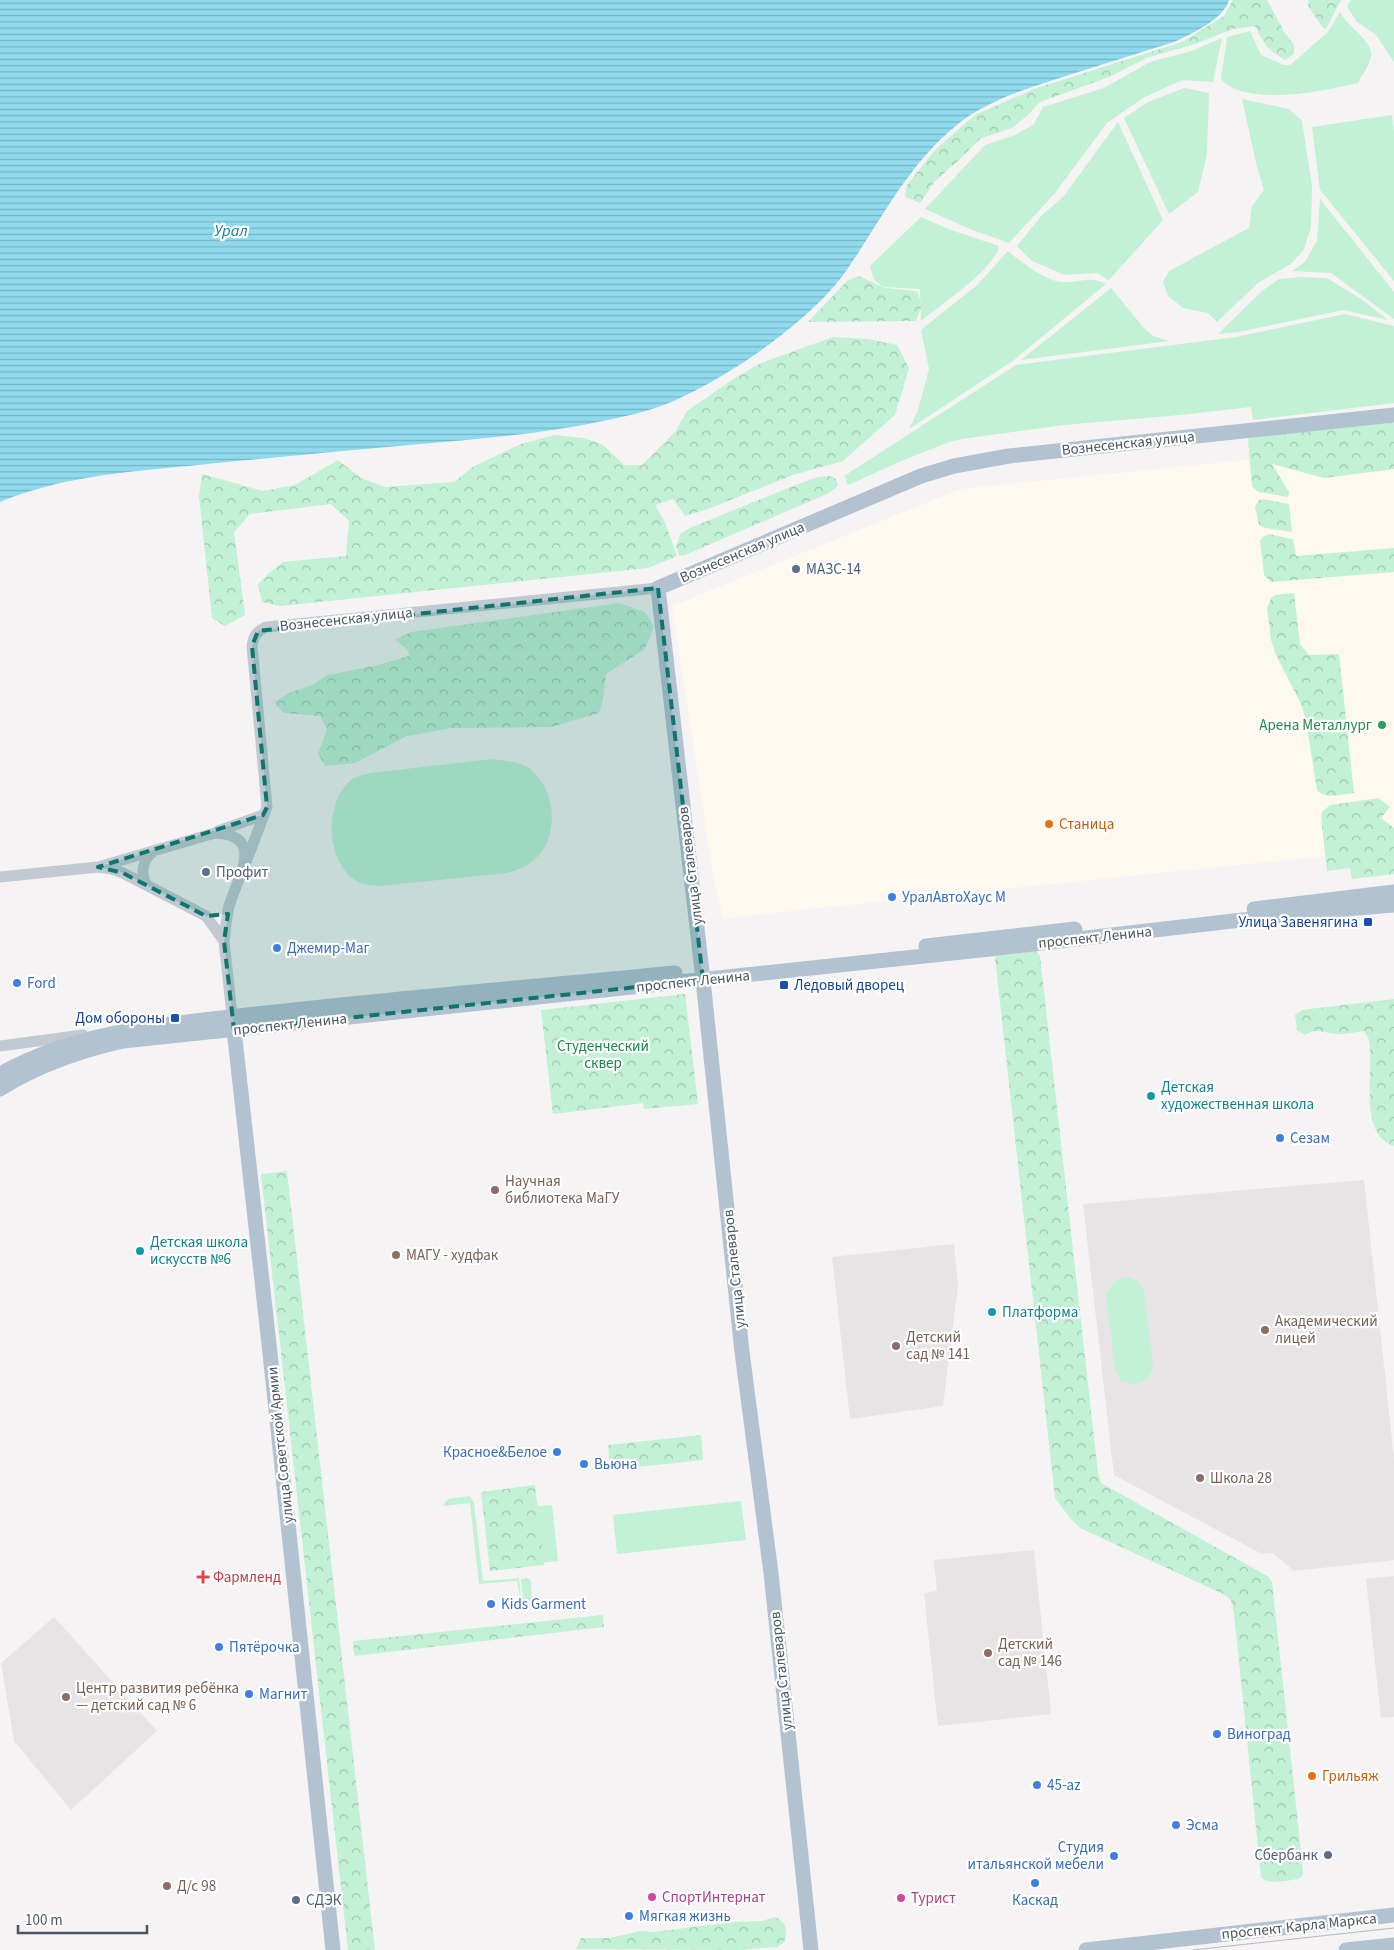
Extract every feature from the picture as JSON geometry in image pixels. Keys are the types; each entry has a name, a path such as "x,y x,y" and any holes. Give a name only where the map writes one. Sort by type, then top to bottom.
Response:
{"main road":[{"name":"Вознесенская улица","path":"658,588 921,476 954,466 1009,456 1394,415"},
{"name":"улица Сталеваров","path":"658,588 703,975 740,1332 771,1574 811,1950"},
{"name":"проспект Ленина","path":"703,975 1394,892"},
{"name":"проспект Ленина","path":"0,1089 22,1075 57,1060 100,1046 234,1024 1394,904"},
{"name":"проспект Ленина","path":"0,1074 53,1048 125,1030 234,1024"},
{"name":"улица Советской Армии","path":"234,1024 272,1364 333,1950"},
{"name":"проспект Карла Маркса","path":"1086,1950 1394,1915"},
{"name":"проспект Карла Маркса","path":"1346,1950 1394,1945"}],"street":[{"name":"Вознесенская улица","path":"265,811 252,646 254,635 258,631 266,627 658,588"},
{"path":"98,868 215,832 265,811"},
{"path":"206,916 215,916 224,911 229,904 265,811"},
{"path":"215,832 234,835 242,842 245,865"},
{"path":"146,884 142,872 145,860 156,850"},
{"path":"0,877 98,868 112,869 146,884 206,916 224,941"},
{"path":"224,941 229,904"},
{"name":"улица Советской Армии","path":"224,941 234,1024"},
{"path":"0,1046 125,1030"}],"highlighted area":[{"path":"658,588 703,980 234,1030 224,941 228,914 206,916 123,873 98,867 263,815 267,807 252,646 258,631"}],"shaded area":[{"path":"1394,445 1394,849 723,918 714,880 672,606 960,489"},
{"path":"1364,1180 1394,1459 1394,1560 1294,1571 1272,1553 1262,1554 1114,1475 1083,1204"},
{"name":"Детский сад № 141","path":"954,1244 958,1286 943,1406 850,1419 832,1257"},
{"name":"Детский сад № 146","path":"1034,1550 1051,1714 938,1726 924,1593 937,1591 934,1560"},
{"path":"1394,1576 1394,1717 1381,1718 1366,1579"},
{"name":"Центр развития ребёнка — детский сад № 6","path":"54,1617 157,1731 71,1810 14,1741 1,1663"}],"green space":[{"path":"1233,0 1267,0 1285,33 1294,45 1294,54 1285,60 1274,53 1264,42 1255,26 1233,29 1195,44 1146,58 1109,77 1040,102 1012,128 981,138 935,181 920,203 905,197 907,185 935,150 975,115 1034,89 1182,42 1224,16"},
{"path":"1309,0 1341,0 1326,29 1323,28 1308,6"},
{"path":"1351,0 1394,0 1394,62 1376,35 1356,21 1347,6"},
{"path":"1340,12 1365,40 1371,51 1369,64 1358,83 1312,92 1262,95 1233,88 1221,79 1227,37 1250,31 1261,55 1284,65 1290,65 1328,32"},
{"path":"1222,38 1213,82 1182,80 1143,98 1107,123 1055,193 1009,243 970,229 925,209 985,145 1015,135 1034,124 1043,107 1104,88 1150,62 1191,51"},
{"path":"1184,88 1209,93 1207,154 1198,192 1169,214 1124,118 1148,102"},
{"path":"1242,99 1289,109 1302,121 1312,187 1311,227 1304,249 1292,263 1258,283 1217,322 1208,313 1183,308 1168,296 1163,282 1169,271 1249,228 1252,206 1264,190"},
{"path":"1392,115 1394,131 1394,281 1320,190 1312,127"},
{"path":"1118,122 1163,220 1109,280 1097,273 1065,275 1032,261 1017,246 1042,215 1063,197"},
{"path":"1320,199 1394,292 1394,319 1331,273 1292,271 1305,262 1317,241"},
{"path":"921,217 951,230 999,246 995,256 977,276 921,321 920,289 883,287 874,280 870,266"},
{"path":"1008,251 1049,279 1063,282 1094,280 1106,284 1014,360 909,429 918,410 929,369 921,330 977,285"},
{"path":"859,276 885,288 917,291 922,305 916,321 808,322 848,280"},
{"path":"1300,277 1327,278 1361,299 1388,320 1343,310 1239,332 1218,334 1262,291 1279,279"},
{"path":"1111,288 1144,328 1153,336 1169,341 1021,360"},
{"path":"1345,314 1394,326 1394,403 1253,420 1251,407 1064,425 949,442 848,485 844,476 1016,365 1236,337"},
{"path":"833,337 868,339 897,345 909,368 895,415 843,461 793,475 708,509 685,516 673,499 655,505 665,522 677,556 648,568 280,606 262,602 258,584 283,562 346,556 349,521 331,504 250,514 234,532 245,615 225,626 212,618 199,496 202,474 263,491 295,485 338,460 361,478 385,487 454,482 474,466 521,444 554,435 584,438 603,445 624,465 642,465 675,432 687,411 735,378 761,363"},
{"path":"1394,420 1394,469 1324,478 1272,464 1289,492 1288,497 1258,492 1252,486 1249,436"},
{"path":"830,476 836,479 838,486 829,493 683,556 679,555 676,546 680,534 690,528 793,486 818,477"},
{"path":"1263,499 1289,504 1292,532 1265,528 1259,525 1255,507 1259,500"},
{"path":"1269,534 1293,539 1296,556 1394,548 1394,572 1271,582 1264,575 1260,541"},
{"path":"1294,593 1300,644 1309,655 1339,654 1354,793 1329,796 1317,790 1306,721 1301,704 1276,655 1271,640 1267,608 1271,598 1275,595"},
{"path":"619,603 645,612 654,627 645,649 606,674 603,700 599,713 552,727 452,728 407,736 355,763 325,766 318,754 327,730 320,716 284,713 274,702 289,693 312,685 328,675 374,666 409,656 408,650 395,640 411,632"},
{"path":"493,759 515,762 527,767 537,775 549,798 552,824 549,837 543,849 532,862 508,873 379,886 360,883 348,875 334,849 332,818 342,790 351,780 370,773"},
{"path":"1379,798 1390,807 1381,818 1394,828 1394,874 1352,879 1350,868 1327,871 1322,812 1330,805"},
{"path":"1036,951 1040,956 1098,1473 1101,1483 1269,1577 1272,1582 1303,1870 1302,1876 1298,1879 1274,1882 1264,1880 1261,1877 1234,1613 1231,1600 1223,1594 1080,1528 1055,1498 995,958 996,956"},
{"name":"Студенческий сквер","path":"685,994 698,1104 644,1109 643,1103 553,1114 541,1010"},
{"path":"1394,999 1394,1146 1383,1139 1375,1128 1371,1115 1369,1040 1364,1031 1340,1034 1313,1031 1305,1035 1297,1030 1295,1015 1302,1010"},
{"path":"287,1171 375,1950 348,1950 261,1174"},
{"path":"1129,1277 1138,1281 1144,1290 1153,1367 1148,1378 1140,1383 1131,1384 1121,1381 1115,1370 1106,1294 1115,1282"},
{"path":"701,1435 703,1460 610,1470 608,1445"},
{"path":"535,1485 544,1565 490,1571 481,1492"},
{"path":"470,1496 474,1503 483,1581 519,1578 522,1608 517,1581 479,1584 470,1503 443,1506 448,1499"},
{"path":"741,1501 746,1540 617,1554 613,1515"},
{"path":"552,1505 558,1561 532,1564 526,1507"},
{"path":"528,1578 531,1581 532,1604 531,1607 524,1608 521,1579"},
{"path":"603,1615 604,1627 354,1656 353,1641"},
{"path":"775,1917 782,1921 786,1927 784,1942 777,1947 738,1950 576,1949 581,1938 610,1938 640,1931 653,1932 734,1922 762,1921"}],"water":[{"name":"Урал","path":"0,0 1229,0 1220,14 1206,26 1174,42 1013,94 984,107 958,124 940,140 910,174 846,271 810,311 762,350 736,367 684,396 661,406 603,421 518,435 116,473 69,481 0,502"}],"tram line":[{"path":"1193,1950 1394,1928"}],"place":[{"name":"МАЗС-14","path":"796,569"},
{"name":"Арена Металлург","path":"1382,725"},
{"name":"Станица","path":"1049,824"},
{"name":"Профит","path":"206,872"},
{"name":"УралАвтоХаус М","path":"892,897"},
{"name":"Улица Завенягина","path":"1368,922"},
{"name":"Джемир-Маг","path":"277,948"},
{"name":"Ford","path":"17,983"},
{"name":"Ледовый дворец","path":"784,985"},
{"name":"Дом обороны","path":"175,1018"},
{"name":"Детская художественная школа","path":"1151,1096"},
{"name":"Сезам","path":"1280,1138"},
{"name":"Научная библиотека МаГУ","path":"495,1190"},
{"name":"Детская школа искусств №6","path":"140,1251"},
{"name":"МАГУ - худфак","path":"396,1255"},
{"name":"Платформа","path":"992,1312"},
{"name":"Академический лицей","path":"1265,1330"},
{"name":"Детский сад № 141","path":"896,1346"},
{"name":"Красное&Белое","path":"557,1452"},
{"name":"Вьюна","path":"584,1464"},
{"name":"Школа 28","path":"1200,1478"},
{"name":"Фармленд","path":"203,1577"},
{"name":"Kids Garment","path":"491,1604"},
{"name":"Пятёрочка","path":"219,1647"},
{"name":"Детский сад № 146","path":"988,1653"},
{"name":"Магнит","path":"249,1694"},
{"name":"Центр развития ребёнка — детский сад № 6","path":"66,1697"},
{"name":"Виноград","path":"1217,1734"},
{"name":"Грильяж","path":"1312,1776"},
{"name":"45-az","path":"1037,1785"},
{"name":"Эсма","path":"1176,1825"},
{"name":"Сбербанк","path":"1328,1855"},
{"name":"Студия итальянской мебели","path":"1114,1856"},
{"name":"Каскад","path":"1035,1883"},
{"name":"Д/с 98","path":"167,1886"},
{"name":"СпортИнтернат","path":"652,1897"},
{"name":"Турист","path":"901,1898"},
{"name":"СДЭК","path":"296,1900"},
{"name":"Мягкая жизнь","path":"629,1916"}]}
